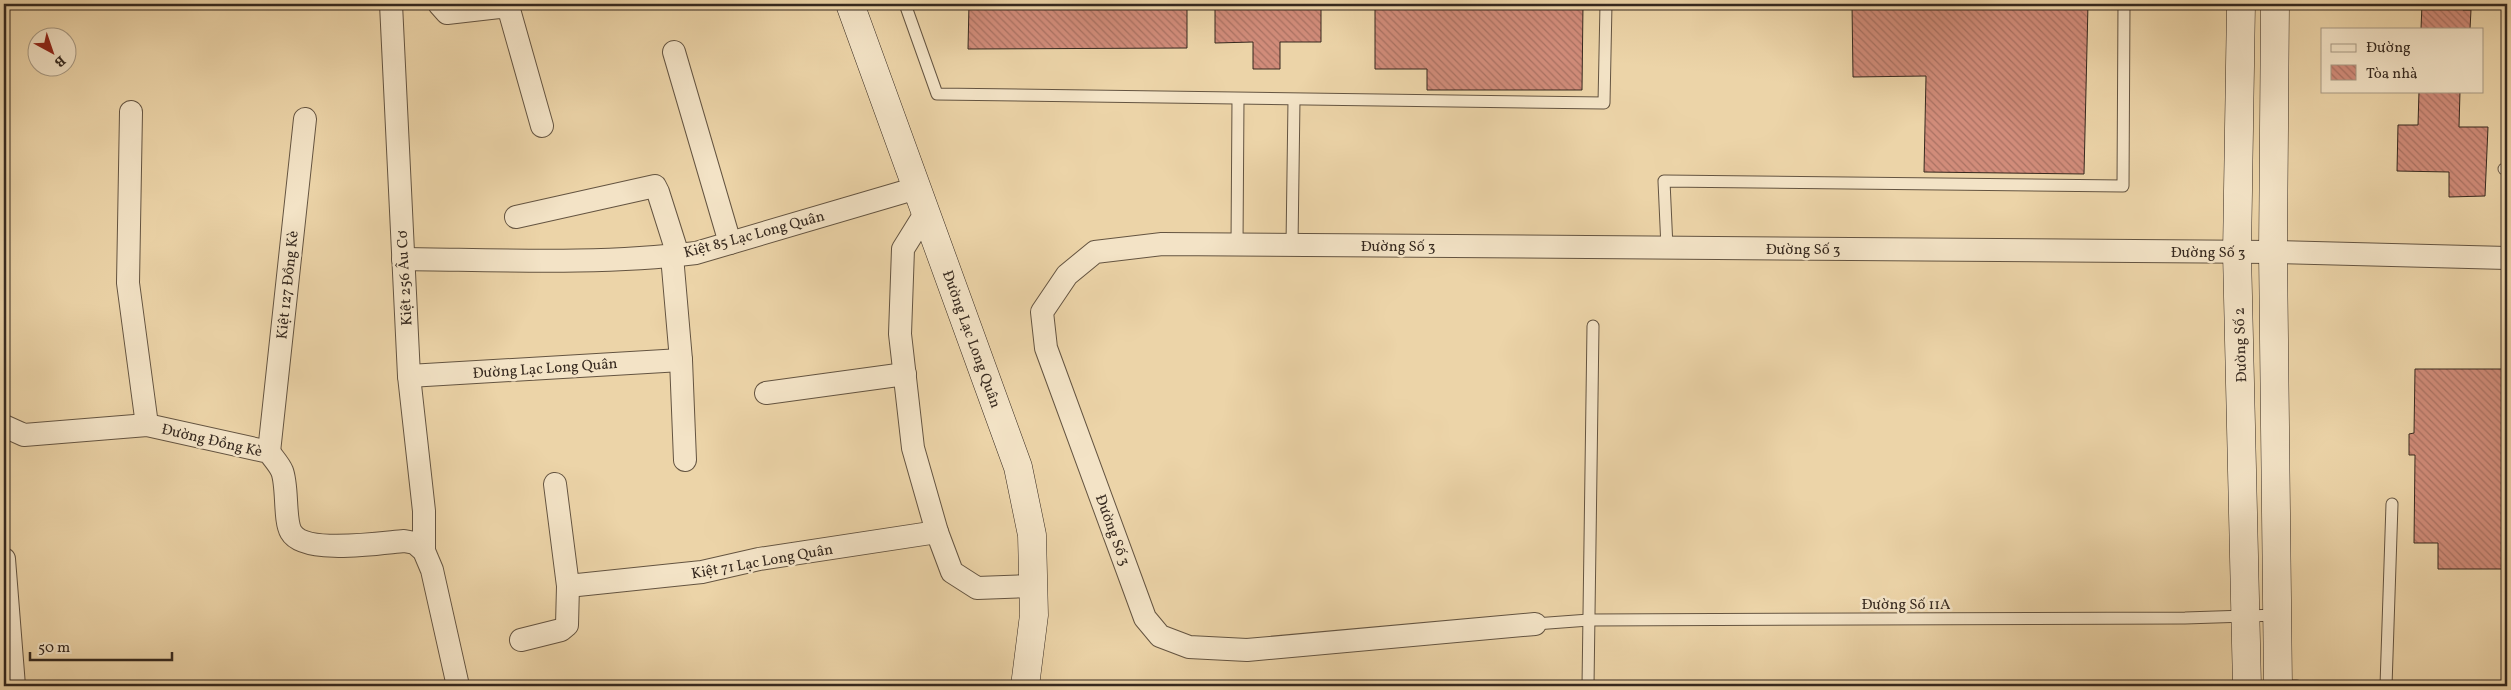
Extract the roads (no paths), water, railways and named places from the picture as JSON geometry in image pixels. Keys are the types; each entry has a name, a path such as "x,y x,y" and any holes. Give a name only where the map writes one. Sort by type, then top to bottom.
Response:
{"street":[{"name":"Kiệt 256 Âu Cơ","path":"392,4 409,376 424,511 424,551"},
{"path":"439,4 447,13 508,6 542,126"},
{"name":"Đường Lạc Long Quân","path":"850,4 1018,467 1032,535 1034,615 1025,686"},
{"name":"Đường Số 2","path":"2241,4 2237,252 2247,686"},
{"path":"2275,4 2273,252 2278,686"},
{"path":"674,52 730,243"},
{"path":"130,112 128,283 147,425"},
{"name":"Kiệt 127 Đồng Kè","path":"269,452 305,119"},
{"path":"516,218 655,186 675,255 682,360 685,460"},
{"name":"Kiệt 85 Lạc Long Quân","path":"403,259 498,260 675,255 922,200"},
{"path":"922,200 903,249 900,334 913,448 937,532 952,572 977,588 1033,586"},
{"name":"Đường Số 3","path":"1534,624 1247,650 1189,647 1160,636 1145,618 1046,348 1042,312 1067,275 1094,252 1162,244 2273,252 2507,258"},
{"name":"Đường Lạc Long Quân","path":"409,376 682,360"},
{"path":"766,392 905,374"},
{"name":"Đường Đồng Kè","path":"4,426 24,435 147,425 269,452 282,471 291,532 300,541 311,545 332,546 404,541 415,543 424,551"},
{"path":"521,640 561,630 566,625 577,586 555,484"},
{"name":"Kiệt 71 Lạc Long Quân","path":"577,586 702,572 759,559 937,532"},
{"path":"424,551 432,570 458,686"},
{"path":"4,559 14,686"}],"lane":[{"path":"905,4 937,94 1604,103 1606,4"},
{"path":"1667,248 1664,180 2123,186 2124,4"},
{"path":"1236,244 1238,99"},
{"path":"1292,245 1294,100"},
{"path":"1588,686 1593,326"},
{"path":"2386,686 2392,504"},
{"name":"Đường Số 11A","path":"1534,624 1589,620 2246,617 2277,615"},
{"path":"2278,686 2296,686"}]}
